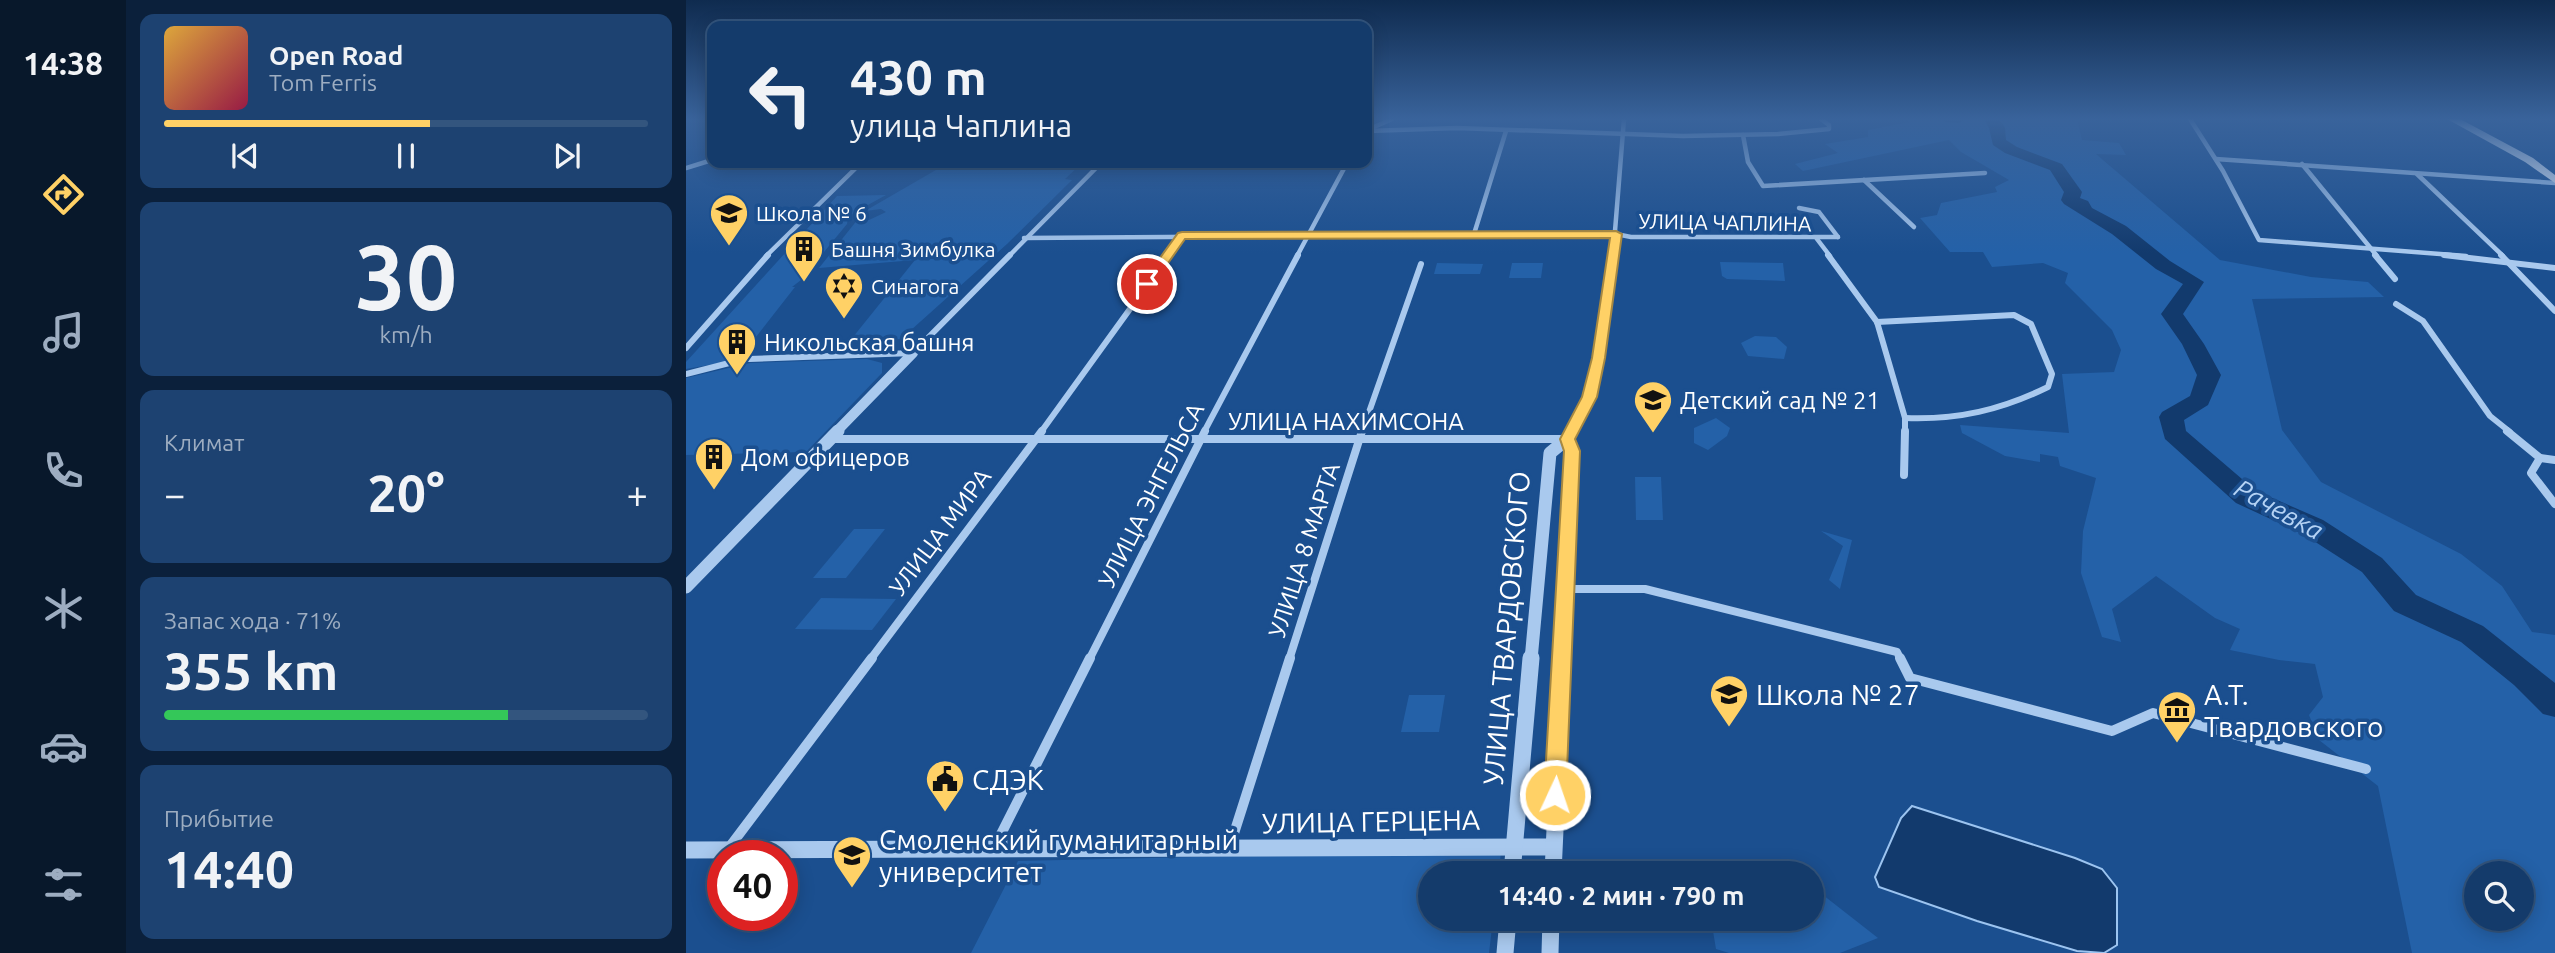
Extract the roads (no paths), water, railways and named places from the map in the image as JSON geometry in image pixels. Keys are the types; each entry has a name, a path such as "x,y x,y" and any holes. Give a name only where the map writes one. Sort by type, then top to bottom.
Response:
{"main road":[{"path":"2533,163 2555,182"}],"street":[{"path":"1474,234 1496,163"},
{"name":"УЛИЦА ТВАРДОВСКОГО","path":"1513,861 1550,453 1567,439 1590,397 1599,358 1616,234 1620,163"},
{"path":"1748,163 1763,186 1985,173"},
{"path":"2218,163 2259,240 2487,258 2511,264 2555,268"},
{"path":"2293,163 2555,182"},
{"path":"2302,164 2395,279"},
{"path":"686,348 775,247 856,168"},
{"path":"686,587 1024,238 1096,168"},
{"name":"УЛИЦА ЭНГЕЛЬСА","path":"994,848 1200,440 1345,168"},
{"path":"2417,173 2511,264 2555,311"},
{"path":"1864,180 1914,227"},
{"name":"УЛИЦА ЧАПЛИНА","path":"1024,238 1474,234 1817,239 1838,237 1819,212 1799,208"},
{"name":"УЛИЦА МИРА","path":"734,840 1035,441 1182,236"},
{"path":"1817,239 1877,322 1905,418 1904,475"},
{"name":"УЛИЦА 8 МАРТА","path":"1228,850 1359,440 1421,264"},
{"path":"2396,304 2423,321 2490,416 2540,458 2555,460"},
{"path":"1877,322 2014,315 2031,324 2052,374 2048,387 1987,414 1960,419 1905,418"},
{"path":"749,359 913,353"},
{"path":"686,374 737,361"},
{"name":"УЛИЦА НАХИМСОНА","path":"831,439 1567,439"},
{"name":"УЛИЦА ТВАРДОВСКОГО","path":"1553,861 1572,451 1567,439"},
{"path":"2540,458 2530,473 2555,504"},
{"path":"1566,589 1645,589 1897,652 1910,678 2112,731 2154,713 2366,769"},
{"name":"УЛИЦА ГЕРЦЕНА","path":"798,849 1228,850 1553,847"},
{"name":"УЛИЦА ГЕРЦЕНА","path":"686,850 707,849"},
{"path":"1505,953 1507,931"},
{"path":"1550,953 1551,931"}],"waterway":[{"name":"Рачевка","path":"2047,163 2056,167 2073,192 2070,200 2119,230 2163,265 2194,282 2172,314 2193,344 2209,375 2200,400 2171,417 2174,434 2246,497 2313,527 2372,565 2405,603 2472,634 2526,676 2555,704"}],"place":[{"name":"Школа № 6","path":"729,247"},
{"name":"Башня Зимбулка","path":"804,283"},
{"name":"Синагога","path":"844,320"},
{"name":"Никольская башня","path":"737,376"},
{"name":"Детский сад № 21","path":"1653,434"},
{"name":"Дом офицеров","path":"714,491"},
{"name":"Школа № 27","path":"1729,728"},
{"name":"А.Т. Твардовского","path":"2177,744"},
{"name":"СДЭК","path":"945,813"},
{"name":"Смоленский гуманитарный университет","path":"852,889"}]}
